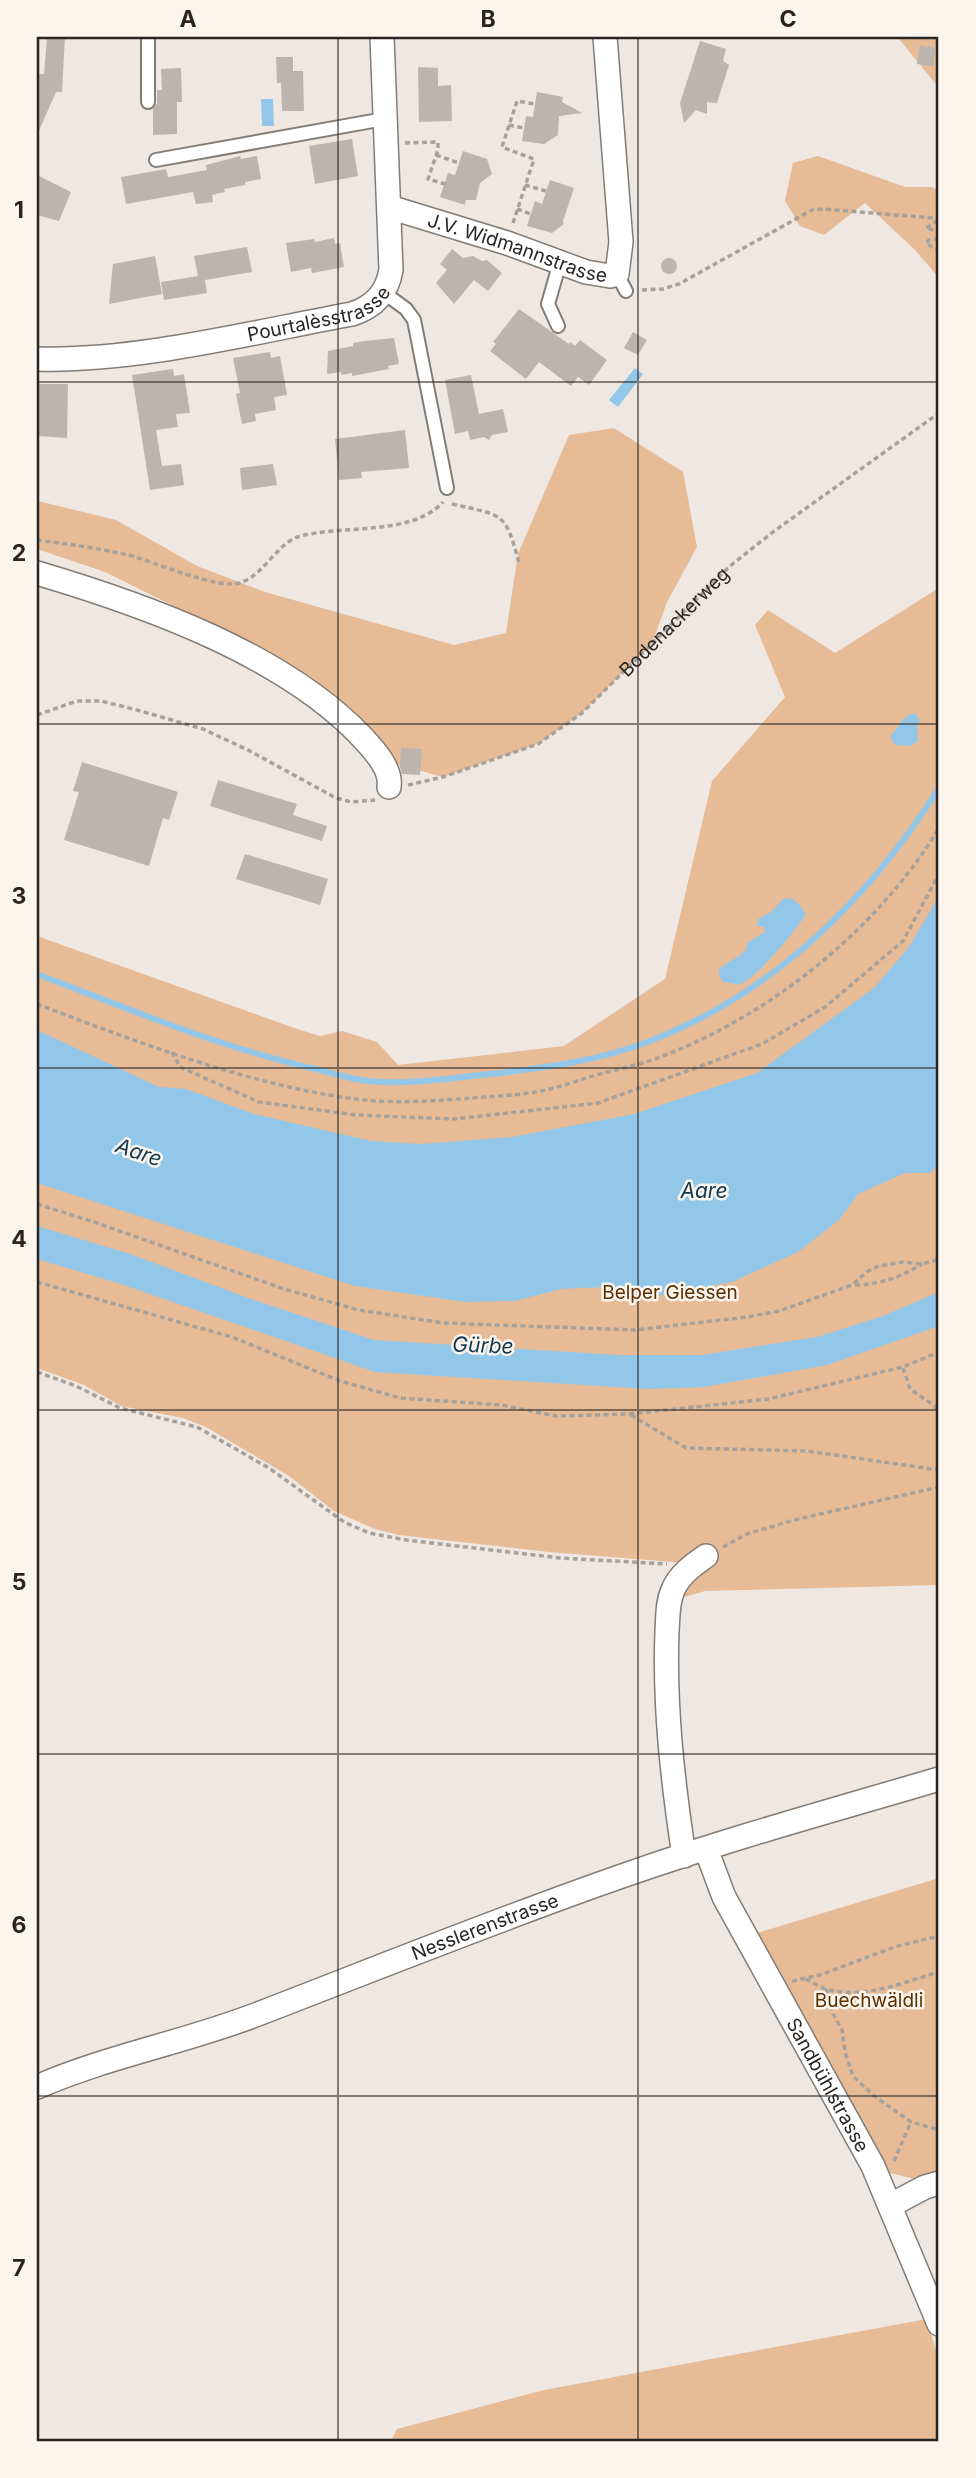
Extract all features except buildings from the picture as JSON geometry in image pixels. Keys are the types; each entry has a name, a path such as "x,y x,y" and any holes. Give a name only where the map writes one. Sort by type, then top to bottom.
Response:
{"street":[{"name":"Pourtalèsstrasse","path":"37,359 132,354 352,314 371,306 383,292 391,270 382,37"},
{"name":"J.V. Widmannstrasse","path":"605,37 622,283"},
{"name":"J.V. Widmannstrasse","path":"389,207 507,243 593,274 610,276 622,283"},
{"path":"37,573 121,599 225,643 287,675 321,700 377,753 390,778 389,787"},
{"path":"682,1576 706,1556"},
{"name":"Sandbühlstrasse","path":"682,1576 670,1599 667,1649 670,1728 678,1818 695,1853 724,1897 886,2195 939,2324"},
{"name":"Nesslerenstrasse","path":"37,2087 80,2070 256,2015 452,1937 695,1853 939,1779"},
{"path":"886,2195 939,2183"}],"lane":[{"path":"148,37 148,102"},
{"path":"156,160 384,119"},
{"path":"558,326 548,304 560,262"},
{"path":"383,292 406,309 414,320 446,494"}],"path":[{"path":"507,243 534,159 502,147 517,101 535,104"},
{"path":"509,125 524,128"},
{"path":"385,143 438,142 428,179 445,184"},
{"path":"436,155 459,163"},
{"path":"525,185 546,191"},
{"path":"517,209 531,214"},
{"path":"622,283 663,289 679,284 817,209 934,218 936,222 926,228 939,232"},
{"path":"939,239 926,243 939,251"},
{"name":"Bodenackerweg","path":"37,715 77,701 101,701 203,729 336,798 351,802 373,800 384,794 389,787 420,784 538,744 582,713 730,566 773,531 939,413"},
{"path":"37,540 131,556 203,579 233,584 246,580 283,545 297,537 412,520 436,509 446,494 451,504 502,518 509,530 519,563"},
{"path":"37,1004 171,1052 292,1088 358,1099 436,1101 536,1092 652,1060 704,1038 758,1009 806,975 847,940 894,889 939,828"},
{"path":"171,1052 180,1067 259,1102 356,1115 454,1119 598,1103 762,1044 825,1007 903,941 939,874"},
{"path":"37,1204 284,1289 359,1310 443,1323 635,1330 779,1311 852,1285 884,1282 939,1259"},
{"path":"852,1285 868,1271 879,1266 903,1262 922,1264"},
{"path":"37,1282 232,1337 340,1381 400,1398 501,1405 556,1416 629,1414 768,1399 903,1367 939,1352"},
{"path":"903,1367 910,1389 935,1406 939,1413"},
{"path":"37,1372 76,1386 120,1408 197,1426 268,1468 344,1522 369,1533 406,1541 560,1559 662,1563 671,1566 682,1576"},
{"path":"629,1414 686,1448 807,1451 939,1470"},
{"path":"706,1556 747,1534 794,1520 939,1487"},
{"path":"767,1976 787,1982 820,1975 894,1947 939,1936"},
{"path":"804,1978 826,1989 849,1992 877,1990 939,1972"},
{"path":"826,1989 833,2014 842,2031 853,2076 873,2095 911,2122 939,2130"},
{"path":"886,2195 890,2174 911,2122"}],"green space":[{"path":"939,37 939,88 899,39"},
{"path":"818,156 905,187 931,187 939,190 939,278 915,250 865,203 824,235 800,226 785,201 793,163"},
{"path":"614,428 683,472 697,547 667,602 652,644 582,713 538,744 443,777 378,759 314,696 194,616 105,572 37,549 38,501 116,520 197,566 265,592 454,645 506,633 518,554 569,435"},
{"name":"Belper Giessen","path":"939,588 939,1585 705,1591 684,1597 674,1606 686,1563 549,1552 399,1535 375,1529 334,1511 289,1476 206,1427 183,1418 121,1406 84,1385 37,1368 37,936 297,1029 320,1036 342,1031 377,1042 398,1065 564,1046 665,979 712,781 785,697 755,625 768,610 835,653"},
{"name":"Buechwäldli","path":"939,1878 939,2172 919,2180 882,2171 750,1935"},
{"path":"927,2319 939,2362 939,2441 391,2441 397,2429 544,2390"}],"water":[{"path":"261,99 273,99 274,126 262,126"},
{"path":"635,368 643,374 618,407 609,400"},
{"path":"915,713 920,721 917,726 918,741 910,746 895,745 890,736 903,719"},
{"name":"Aare","path":"939,896 939,1165 930,1173 905,1173 858,1194 839,1220 798,1252 732,1282 655,1296 621,1299 605,1287 561,1289 515,1301 465,1302 355,1286 37,1183 37,1030 159,1087 186,1089 254,1114 371,1141 421,1144 512,1137 634,1114 757,1073 874,988 909,947"},
{"path":"791,898 806,914 795,930 747,981 738,984 723,982 719,969 746,950 747,943 765,932 764,926 757,927 758,919 771,912 783,899"},
{"path":"37,1226 130,1254 251,1299 374,1340 619,1355 702,1355 817,1337 883,1316 939,1292 939,1326 827,1365 704,1387 648,1389 375,1372 121,1284 37,1259"}],"waterway":[{"path":"37,974 204,1037 272,1058 360,1080 429,1080 591,1059 631,1048 695,1021 738,997 777,969 815,938 882,868 939,788"}],"water label":[{"name":"Gürbe","path":"483,1345"}]}
